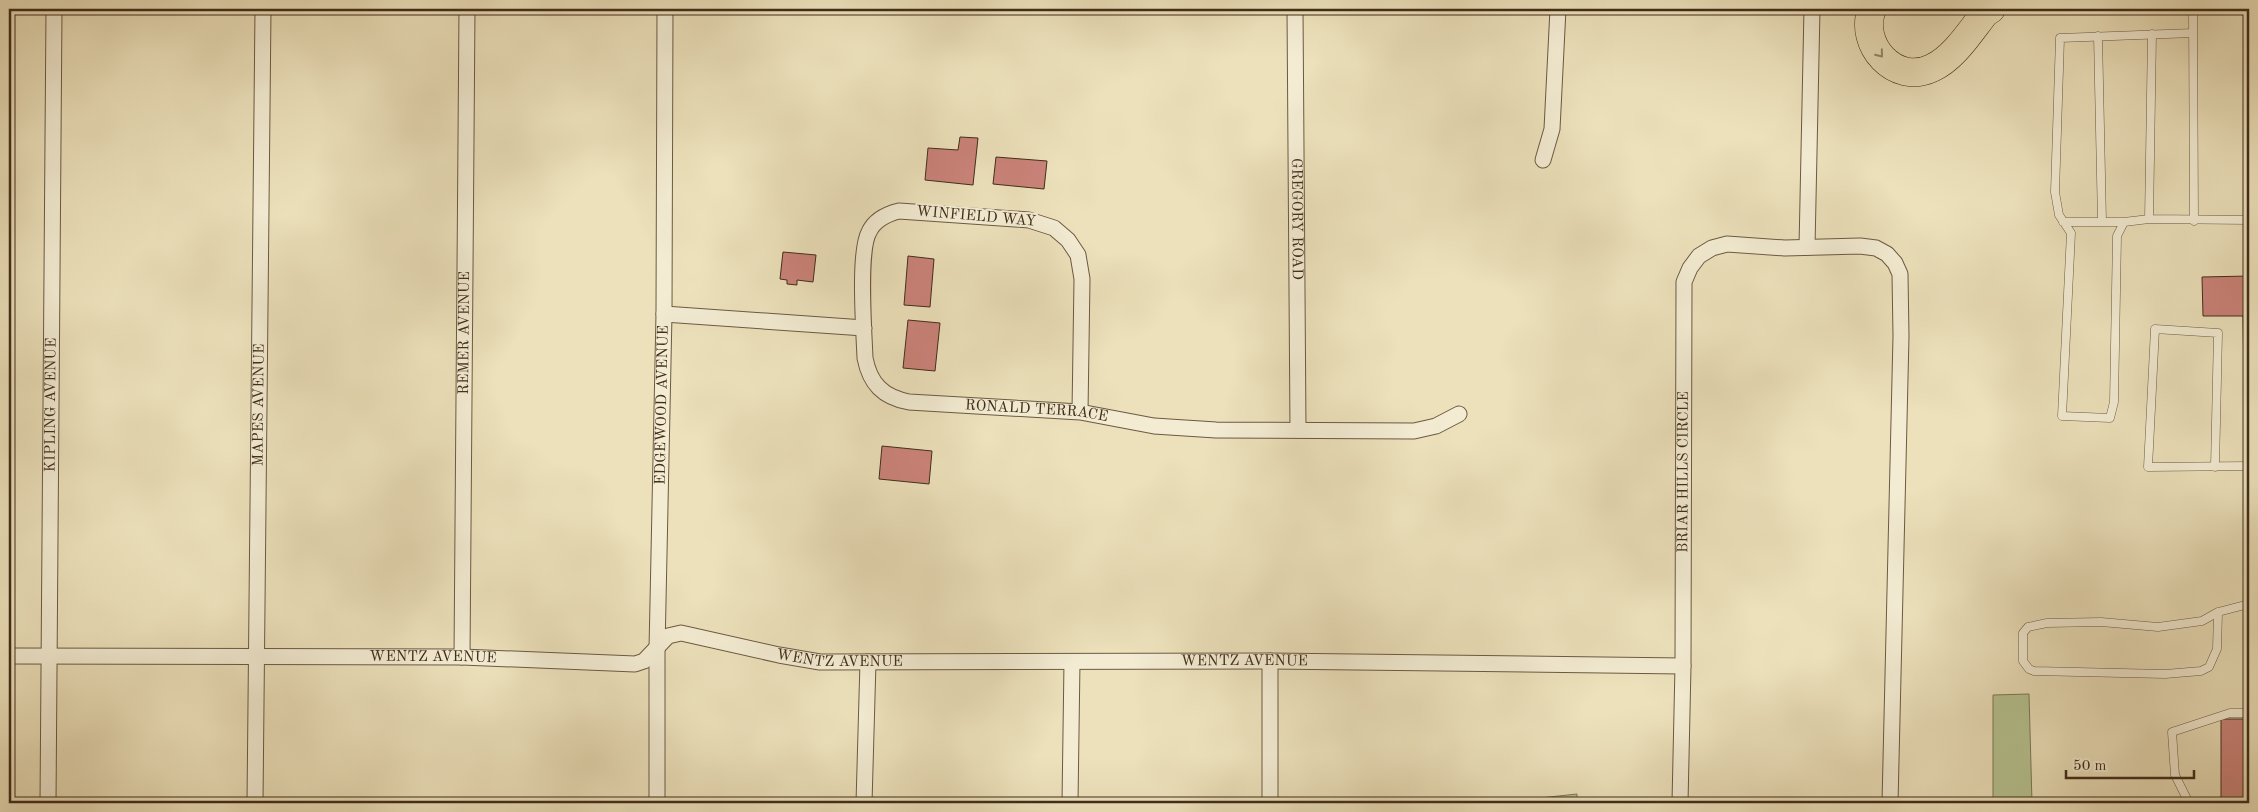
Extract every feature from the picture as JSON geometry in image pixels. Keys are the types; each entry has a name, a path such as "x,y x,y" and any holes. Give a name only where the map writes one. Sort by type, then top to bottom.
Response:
{"highway":[{"path":"1872,9 1868,27 1875,48 1889,64 1896,68 1914,72 1930,70 1939,65 1950,56 1991,9"}],"street":[{"name":"KIPLING AVENUE","path":"48,803 54,9"},
{"name":"MAPES AVENUE","path":"255,803 263,9"},
{"name":"REMER AVENUE","path":"462,657 467,9"},
{"name":"EDGEWOOD AVENUE","path":"657,803 657,650 664,314 666,9"},
{"name":"GREGORY ROAD","path":"1295,9 1298,430"},
{"path":"1543,160 1552,129 1558,9"},
{"path":"1807,247 1812,9"},
{"name":"WINFIELD WAY","path":"864,328 865,242 873,226 887,214 899,211 1038,221 1054,228 1068,240 1078,255 1081,267 1080,412"},
{"name":"BRIAR HILLS CIRCLE","path":"1680,803 1683,666 1684,282 1690,268 1699,256 1712,248 1727,244 1807,247 1860,246 1876,248 1887,254 1895,263 1900,274 1901,336 1890,803"},
{"path":"664,314 864,328"},
{"name":"RONALD TERRACE","path":"864,328 865,358 868,373 875,385 895,399 909,402 1080,412 1163,426 1216,430 1414,431 1436,426 1459,414"},
{"name":"WENTZ AVENUE","path":"9,656 462,657 635,664 644,661 657,650 668,636 681,633 779,655 820,662 1270,661 1683,666"},
{"path":"1270,661 1270,803"},
{"path":"864,803 868,662"},
{"path":"1070,803 1072,662"}],"lane":[{"path":"2193,9 2194,221"},
{"path":"2124,222 2117,236 2114,402 2110,418 2062,416 2070,233 2059,215 2056,192 2060,38 2194,33"},
{"path":"2149,219 2152,34"},
{"path":"2098,36 2102,222"},
{"path":"2064,222 2124,222 2149,219 2194,221 2249,220"},
{"path":"2215,467 2218,333 2154,329 2148,467 2215,467 2249,466"},
{"path":"2218,612 2217,648 2209,667 2202,671 2165,674 2126,672 2063,673 2034,671 2029,669 2023,661 2023,633 2028,627 2047,623 2101,622 2158,627 2202,621 2218,612 2249,604"},
{"path":"2189,803 2175,775 2172,732 2230,713 2249,713"}],"green space":[{"path":"2029,694 2032,803 1993,803 1993,695"},
{"path":"1577,794 1577,803 1494,803"}],"building":[{"path":"960,137 978,138 973,185 925,180 928,148 958,150"},
{"path":"996,157 1047,161 1044,189 993,184"},
{"path":"783,252 816,255 813,282 797,280 797,285 787,284 787,280 780,279"},
{"path":"908,256 934,259 930,307 904,305"},
{"path":"2249,276 2249,439 2245,439 2243,316 2203,316 2202,277"},
{"path":"908,320 940,323 935,371 903,368"},
{"path":"882,446 932,451 929,484 879,479"},
{"path":"2221,719 2249,719 2249,803 2221,803"}]}
